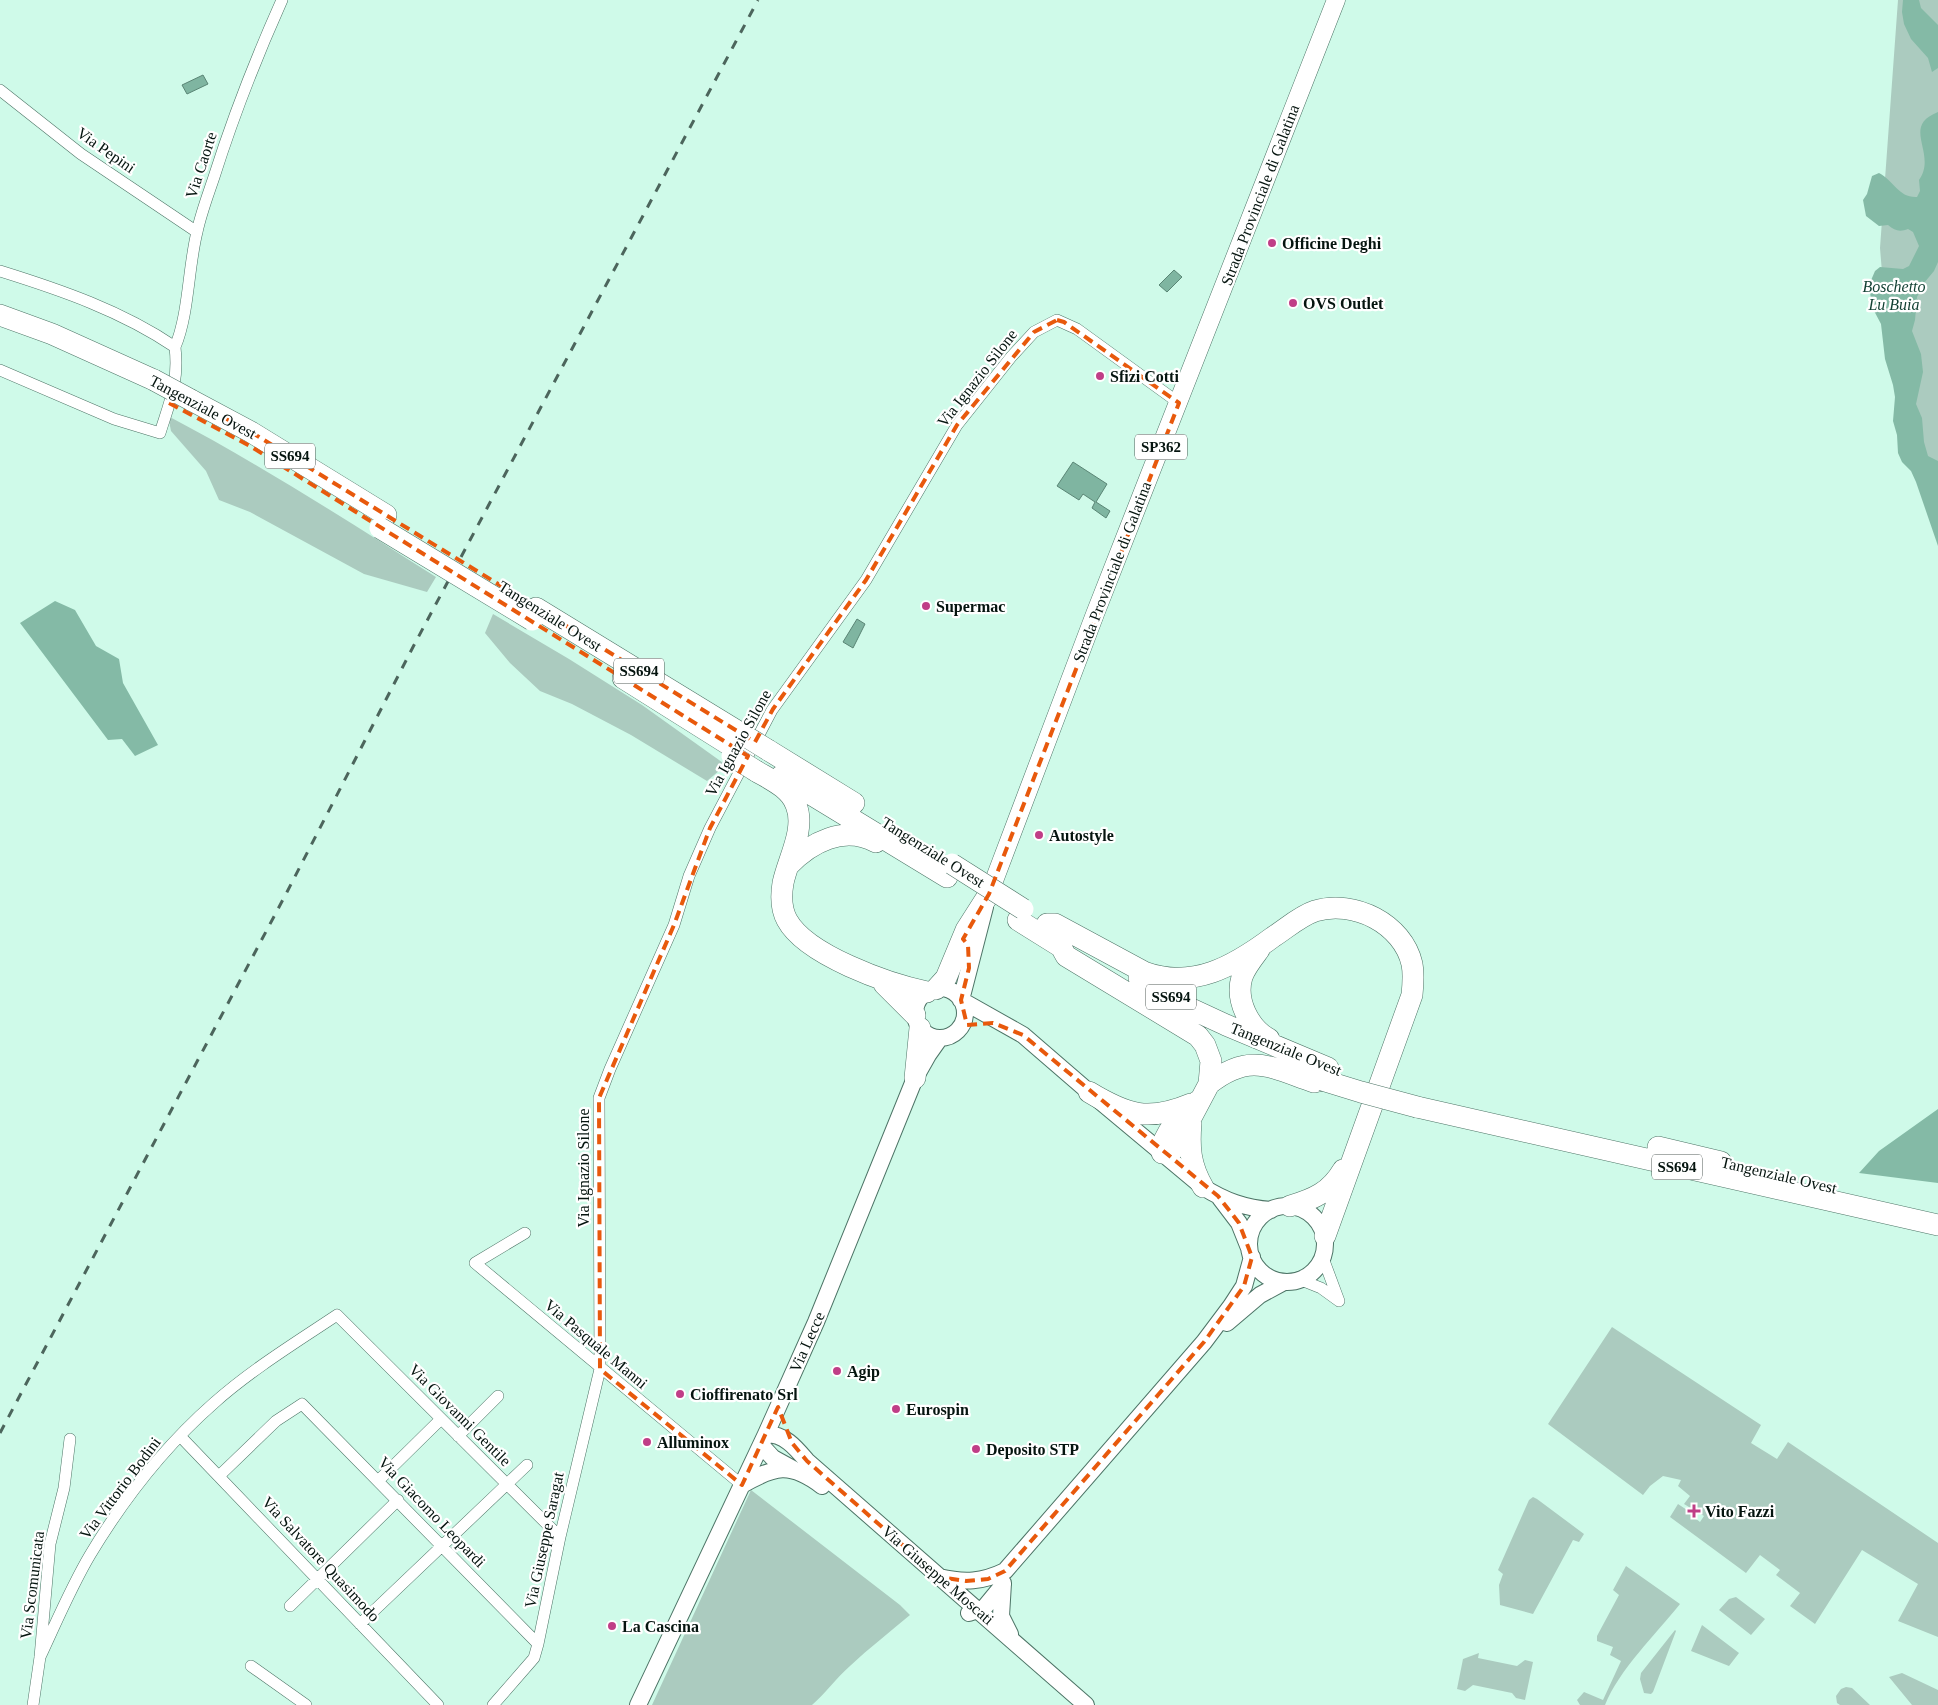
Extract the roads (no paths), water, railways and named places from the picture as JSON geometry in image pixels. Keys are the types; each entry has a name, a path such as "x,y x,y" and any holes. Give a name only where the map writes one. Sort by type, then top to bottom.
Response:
{"highway":[{"name":"Tangenziale Ovest","path":"0,315 52,334 189,406 250,446 383,522 534,614 737,746"},
{"name":"Tangenziale Ovest","path":"0,330 152,386"},
{"name":"Tangenziale Ovest","path":"534,614 692,722 694,732 737,746"},
{"path":"737,746 761,761 796,805 799,816 798,828 787,866 782,897 783,909 791,927 811,945 878,979 900,986 931,990 946,978 966,930 988,894"},
{"name":"Tangenziale Ovest","path":"761,761 1021,915 1061,947 1158,1004 1243,1048 1292,1069 1323,1071"},
{"path":"787,866 808,847 834,836 845,834 869,838 929,872 947,871"},
{"path":"1047,924 1055,924 1144,972 1156,977 1171,979 1184,979 1212,972 1236,962 1305,915 1317,910 1338,908 1358,912 1378,920 1396,934 1408,953 1413,972 1412,995 1325,1236"},
{"name":"Tangenziale Ovest","path":"1021,915 1047,924 1185,1006 1323,1071 1361,1092 1418,1101 1689,1154 1938,1212"},
{"path":"1162,1153 1164,1141 1182,1115 1199,1101 1223,1073 1250,1064 1264,1065 1314,1082 1323,1071 1315,1059 1258,1031 1246,1012 1240,995 1242,979 1261,946"},
{"path":"1061,947 1066,956 1198,1036 1205,1045 1211,1061 1199,1101 1189,1147 1196,1175 1211,1192"},
{"path":"878,979 918,1022 915,1078"},
{"path":"1089,1092 1116,1107 1141,1114 1157,1115 1173,1112 1199,1101"},
{"name":"Tangenziale Ovest","path":"1418,1101 1938,1225"},
{"path":"1280,1208 1306,1202 1324,1193 1340,1176 1353,1155"}],"main road":[{"name":"Strada Provinciale di Galatina","path":"988,894 1095,614 1336,0"},
{"path":"988,894 961,1000 965,1013 961,1026 952,1035 940,1038 926,1034 918,1022 918,1001 931,990 950,991 961,1000 1023,1035 1211,1192 1238,1223 1257,1267 1264,1274 1273,1280 1284,1282 1301,1280 1318,1267 1323,1258 1325,1236 1316,1219 1300,1208 1237,1205 1211,1192"},
{"path":"961,1026 979,1022 994,1023 1023,1035"},
{"name":"Via Lecce","path":"638,1705 764,1440 827,1295 915,1078 940,1038"},
{"path":"973,1609 992,1599 999,1578 1204,1342 1244,1286 1252,1230 1256,1222 1280,1208"},
{"path":"1204,1342 1260,1295 1284,1282"},
{"name":"Via Giuseppe Moscati","path":"784,1392 784,1423 792,1443 807,1461 940,1577 1072,1705"},
{"name":"Via Giuseppe Moscati","path":"792,1443 776,1434 764,1440 773,1458 806,1474 824,1488 1013,1641 1086,1705"},
{"path":"742,1485 774,1470 794,1469"},
{"path":"940,1577 966,1581 999,1578"},
{"path":"999,1578 1001,1616 1013,1641"}],"street":[{"name":"Via Caorte","path":"175,347 182,331 197,232 226,140 261,46 282,0"},
{"name":"Via Pepini","path":"0,90 81,154 197,232"},
{"path":"0,271 92,303 153,332 175,347 177,365 176,381 160,433 114,419 0,370"},
{"name":"Via Ignazio Silone","path":"600,1369 600,1098 610,1069 674,925 689,876 710,828 772,710 866,580 957,425 1011,357 1034,332 1057,320 1064,322 1077,329 1179,403"},
{"path":"962,942 965,940 968,945 967,959 969,968"},
{"name":"Via Pasquale Manni","path":"525,1233 475,1263 600,1369 742,1485"},
{"path":"1301,1280 1321,1288 1339,1301 1323,1258"},
{"name":"Via Giovanni Gentile","path":"337,1315 560,1537"},
{"name":"Via Vittorio Bodini","path":"40,1657 90,1556 125,1503 165,1451 214,1403 285,1349 337,1315"},
{"name":"Via Giuseppe Saragat","path":"493,1705 534,1658 560,1537 600,1369"},
{"path":"458,1436 498,1396"},
{"name":"Via Giacomo Leopardi","path":"219,1476 276,1421 302,1404 379,1480 538,1644"},
{"path":"379,1480 441,1419"},
{"name":"Via Salvatore Quasimodo","path":"180,1436 438,1705"},
{"name":"Via Scomunicata","path":"33,1705 40,1657 50,1544 64,1488 70,1439"},
{"path":"360,1624 527,1465"},
{"path":"290,1606 398,1500"},
{"path":"251,1666 306,1705"}],"railway":[{"path":"0,1433 287,892 413,647 758,0"}],"place":[{"name":"Officine Deghi","path":"1272,243"},
{"name":"OVS Outlet","path":"1293,303"},
{"name":"Sfizi Cotti","path":"1100,376"},
{"name":"Supermac","path":"926,606"},
{"name":"Autostyle","path":"1039,835"},
{"name":"Agip","path":"837,1371"},
{"name":"Cioffirenato Srl","path":"680,1394"},
{"name":"Eurospin","path":"896,1409"},
{"name":"Alluminox","path":"647,1442"},
{"name":"Deposito STP","path":"976,1449"},
{"name":"Vito Fazzi","path":"1694,1511"},
{"name":"La Cascina","path":"612,1626"}],"park label":[{"name":"Boschetto Lu Buia","path":"1894,295"}]}
